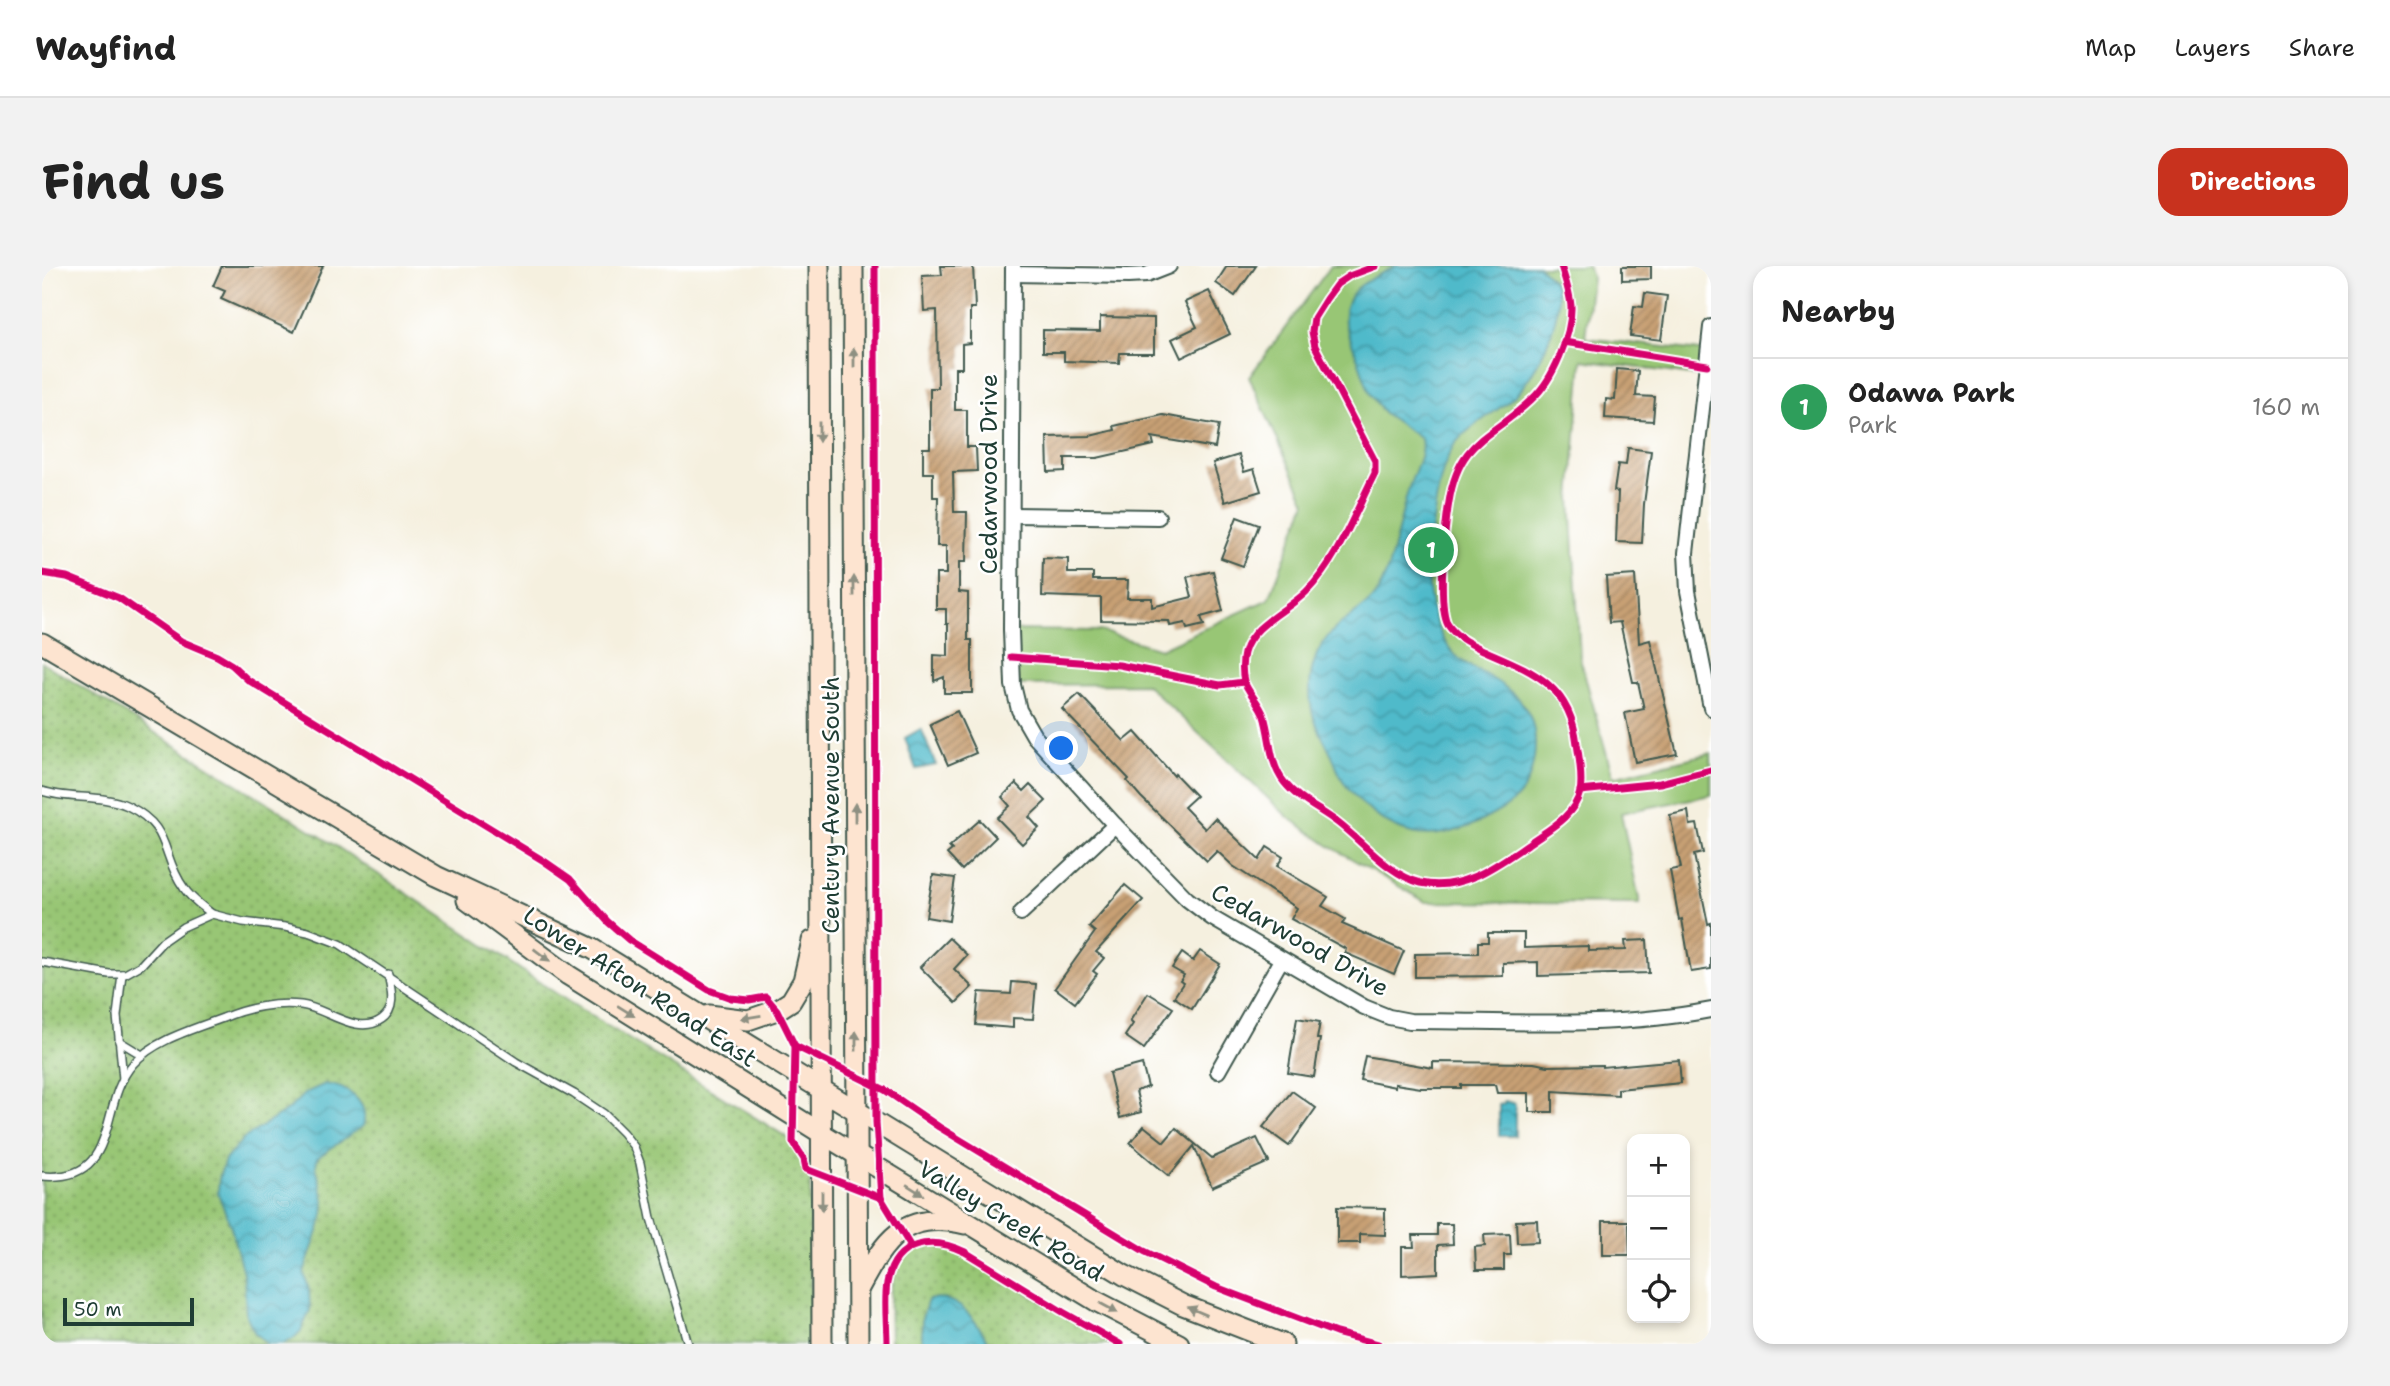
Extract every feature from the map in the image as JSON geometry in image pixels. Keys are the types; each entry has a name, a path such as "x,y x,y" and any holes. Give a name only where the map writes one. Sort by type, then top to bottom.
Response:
{"main road":[{"name":"Century Avenue South","path":"818,266 822,1344"},
{"name":"Century Avenue South","path":"853,266 858,1344"},
{"name":"Lower Afton Road East","path":"42,643 436,876 591,948 821,1087"},
{"name":"Lower Afton Road East","path":"436,876 568,975 821,1133"},
{"path":"700,1014 748,1020 778,1010 791,1001 803,981 820,909"},
{"name":"Valley Creek Road","path":"821,1087 1124,1275 1183,1305 1283,1344"},
{"name":"Valley Creek Road","path":"821,1133 1096,1301 1179,1344"},
{"path":"857,1292 879,1251 901,1230 917,1224 936,1222 974,1227"}],"street":[{"path":"1013,270 1128,276 1146,275 1169,266"},
{"name":"Cedarwood Drive","path":"1013,270 1013,685 1019,710 1034,736 1115,825 1187,899 1212,918 1364,1007 1388,1017 1410,1021 1611,1021 1711,1010"},
{"path":"1711,327 1705,444 1686,553 1688,591 1711,708"},
{"path":"1012,515 1158,517"},
{"path":"1021,913 1115,825"},
{"path":"1218,1071 1281,960"}],"lane":[{"path":"42,791 113,801 143,815 156,826 165,841 183,887 212,914 243,922 308,932 340,944 516,1062 604,1114 634,1147 640,1163 651,1218 688,1344"},
{"path":"42,962 109,974 133,972 163,941 183,926 212,914"},
{"path":"122,974 117,1016 123,1080"},
{"path":"42,1176 70,1174 85,1168 94,1158 102,1147 126,1072 142,1055 161,1044 238,1012 286,1004 318,1009 355,1024 377,1022 386,1017 392,1005 388,974"},
{"path":"119,1040 142,1055"}],"green space":[{"path":"1331,266 1588,266 1592,277 1585,338 1708,352 1706,377 1582,360 1571,499 1580,658 1613,777 1711,753 1711,795 1621,813 1640,904 1426,902 1328,845 1288,817 1146,684 1013,685 1011,630 1100,631 1160,649 1269,599 1306,502 1249,377"},
{"path":"42,662 336,846 566,1000 796,1143 805,1157 810,1173 811,1344 42,1344"},
{"path":"929,1245 945,1247 967,1256 1113,1344 890,1344 890,1299 896,1270 903,1258 914,1250"}],"water":[{"path":"1396,266 1538,266 1555,284 1558,296 1553,328 1529,377 1511,399 1460,438 1449,454 1437,496 1428,573 1435,619 1440,633 1452,651 1470,666 1510,691 1526,709 1531,719 1535,743 1531,771 1524,789 1504,808 1473,825 1428,835 1395,827 1358,799 1340,777 1315,722 1310,699 1313,665 1322,644 1337,627 1371,600 1381,586 1391,560 1421,452 1421,439 1384,413 1370,394 1345,323 1345,311 1353,293 1367,281"},
{"path":"921,729 936,765 916,769 905,738"},
{"path":"325,1084 341,1088 355,1097 363,1110 363,1126 317,1158 316,1167 324,1200 323,1217 304,1272 309,1290 310,1310 301,1331 293,1339 281,1344 268,1344 255,1333 246,1315 244,1277 231,1227 218,1193 219,1178 225,1160 243,1139 289,1109 305,1093"},
{"path":"1505,1101 1515,1104 1515,1136 1499,1136 1499,1104 1504,1104"},
{"path":"946,1299 962,1307 980,1328 989,1344 922,1344 922,1318 928,1300"}],"building":[{"path":"222,266 323,266 294,332 221,299 225,291 213,286"},
{"path":"941,266 973,266 975,308 970,308 970,343 962,344 962,368 955,368 955,410 967,410 967,447 976,447 977,471 953,472 954,512 967,512 966,562 959,562 959,592 968,593 968,640 972,640 972,693 944,693 944,677 934,681 934,655 948,656 946,609 936,609 936,574 946,574 946,546 937,546 938,497 933,497 933,473 923,473 923,448 930,448 930,388 938,388 937,310 924,311 922,276 942,275"},
{"path":"1227,266 1256,266 1235,296 1216,283"},
{"path":"1622,266 1651,266 1651,279 1622,280"},
{"path":"1209,291 1230,334 1181,358 1172,339 1197,327 1185,302"},
{"path":"1645,293 1667,296 1661,340 1630,336 1634,306 1643,307"},
{"path":"1100,317 1154,318 1154,353 1120,353 1119,363 1064,361 1064,352 1043,352 1043,330 1100,331"},
{"path":"1617,369 1638,371 1636,396 1655,397 1653,421 1605,418 1606,399 1615,400"},
{"path":"1163,415 1219,425 1215,448 1152,437 1154,445 1097,458 1065,458 1065,471 1048,472 1047,437 1090,436 1115,430 1114,426"},
{"path":"1628,448 1651,451 1642,543 1616,542 1618,492 1614,491 1618,464 1626,465"},
{"path":"1239,455 1244,472 1254,469 1261,491 1225,502 1213,463"},
{"path":"1237,517 1259,525 1243,566 1221,558"},
{"path":"1043,558 1068,559 1068,573 1093,573 1093,580 1128,580 1127,598 1152,598 1152,607 1192,597 1187,577 1213,571 1223,611 1201,617 1204,625 1187,629 1185,623 1170,626 1169,621 1101,620 1101,598 1042,596"},
{"path":"1635,575 1639,643 1650,640 1677,754 1635,762 1625,713 1644,709 1638,682 1633,682 1620,622 1609,623 1606,577"},
{"path":"1079,694 1124,741 1135,732 1174,776 1175,774 1196,796 1184,807 1205,829 1215,818 1259,860 1267,847 1283,857 1277,866 1328,897 1322,906 1345,919 1342,924 1404,951 1394,974 1345,953 1346,949 1291,919 1297,908 1233,866 1217,851 1207,861 1141,797 1127,781 1129,779 1062,709"},
{"path":"957,711 976,753 948,765 930,724"},
{"path":"1016,783 1024,791 1030,785 1046,801 1029,817 1039,828 1022,844 997,818 1010,806 1002,797"},
{"path":"1688,811 1690,825 1697,824 1703,853 1694,855 1708,924 1711,923 1711,969 1691,972 1670,870 1681,868 1670,815"},
{"path":"980,820 996,837 962,870 947,854 952,850 949,847"},
{"path":"933,875 955,878 949,921 926,917"},
{"path":"1125,885 1143,900 1096,952 1104,958 1093,971 1097,974 1075,1003 1055,988 1095,932 1089,927"},
{"path":"1488,933 1524,933 1524,948 1588,946 1588,951 1626,950 1625,941 1647,940 1649,973 1538,976 1538,962 1503,963 1503,976 1415,977 1415,954 1478,953 1478,942 1488,942"},
{"path":"949,938 967,955 954,969 972,987 956,1003 920,967"},
{"path":"1200,951 1220,964 1192,1009 1174,997 1183,983 1180,981 1184,975 1172,968 1182,953 1193,961"},
{"path":"1012,982 1036,984 1033,1019 1013,1018 1013,1028 976,1025 979,992 1011,994"},
{"path":"1148,993 1173,1008 1144,1049 1125,1036 1133,1024 1130,1021"},
{"path":"1297,1018 1320,1022 1314,1077 1288,1073"},
{"path":"1365,1056 1433,1068 1433,1062 1602,1067 1679,1060 1681,1083 1618,1089 1618,1095 1553,1091 1553,1112 1529,1112 1529,1093 1497,1093 1495,1085 1421,1088 1395,1084 1395,1087 1360,1080"},
{"path":"1142,1064 1148,1087 1136,1091 1141,1112 1120,1118 1109,1073"},
{"path":"1292,1091 1316,1108 1289,1146 1263,1127"},
{"path":"1144,1126 1164,1142 1176,1128 1212,1158 1257,1138 1269,1162 1212,1187 1194,1146 1169,1176 1130,1143"},
{"path":"1337,1207 1385,1208 1385,1235 1360,1234 1360,1243 1337,1243"},
{"path":"1537,1220 1538,1242 1517,1243 1516,1221"},
{"path":"1603,1221 1627,1221 1627,1255 1603,1255"},
{"path":"1437,1224 1452,1224 1453,1244 1438,1245 1438,1273 1402,1275 1402,1247 1414,1247 1413,1235 1437,1235"},
{"path":"1510,1234 1511,1255 1504,1255 1504,1270 1476,1270 1475,1247 1485,1246 1484,1235"}],"cycle path":[{"path":"875,266 876,1122 881,1198 911,1247"},
{"path":"1376,266 1349,276 1337,284 1314,318 1312,332 1315,346 1375,461 1375,473 1345,535 1317,579 1298,599 1262,626 1248,643 1243,656 1243,674 1244,681 1264,716 1276,767 1284,782 1398,873 1421,883 1436,885 1465,880 1504,860 1566,816 1580,792 1580,768 1573,723 1557,693 1532,673 1476,647 1459,636 1448,625 1443,601 1446,529 1454,481 1469,452 1532,399 1554,369 1565,343 1571,306 1561,266"},
{"path":"1564,342 1707,365"},
{"path":"42,573 67,577 119,598 181,641 232,665 248,680 570,879 608,922 629,940 709,990 731,998 749,1000 766,997 777,1010 795,1046 885,1090 939,1127 1144,1251 1216,1287 1336,1333 1378,1344"},
{"path":"1011,657 1119,665 1220,685 1244,682"},
{"path":"1580,791 1660,783 1711,770"},
{"path":"795,1046 793,1142 804,1159 806,1169 881,1198"},
{"path":"887,1344 886,1290 891,1269 906,1250 928,1243 965,1252 1120,1344"}],"place":[{"name":"Odawa Park","path":"1431,550"}]}
